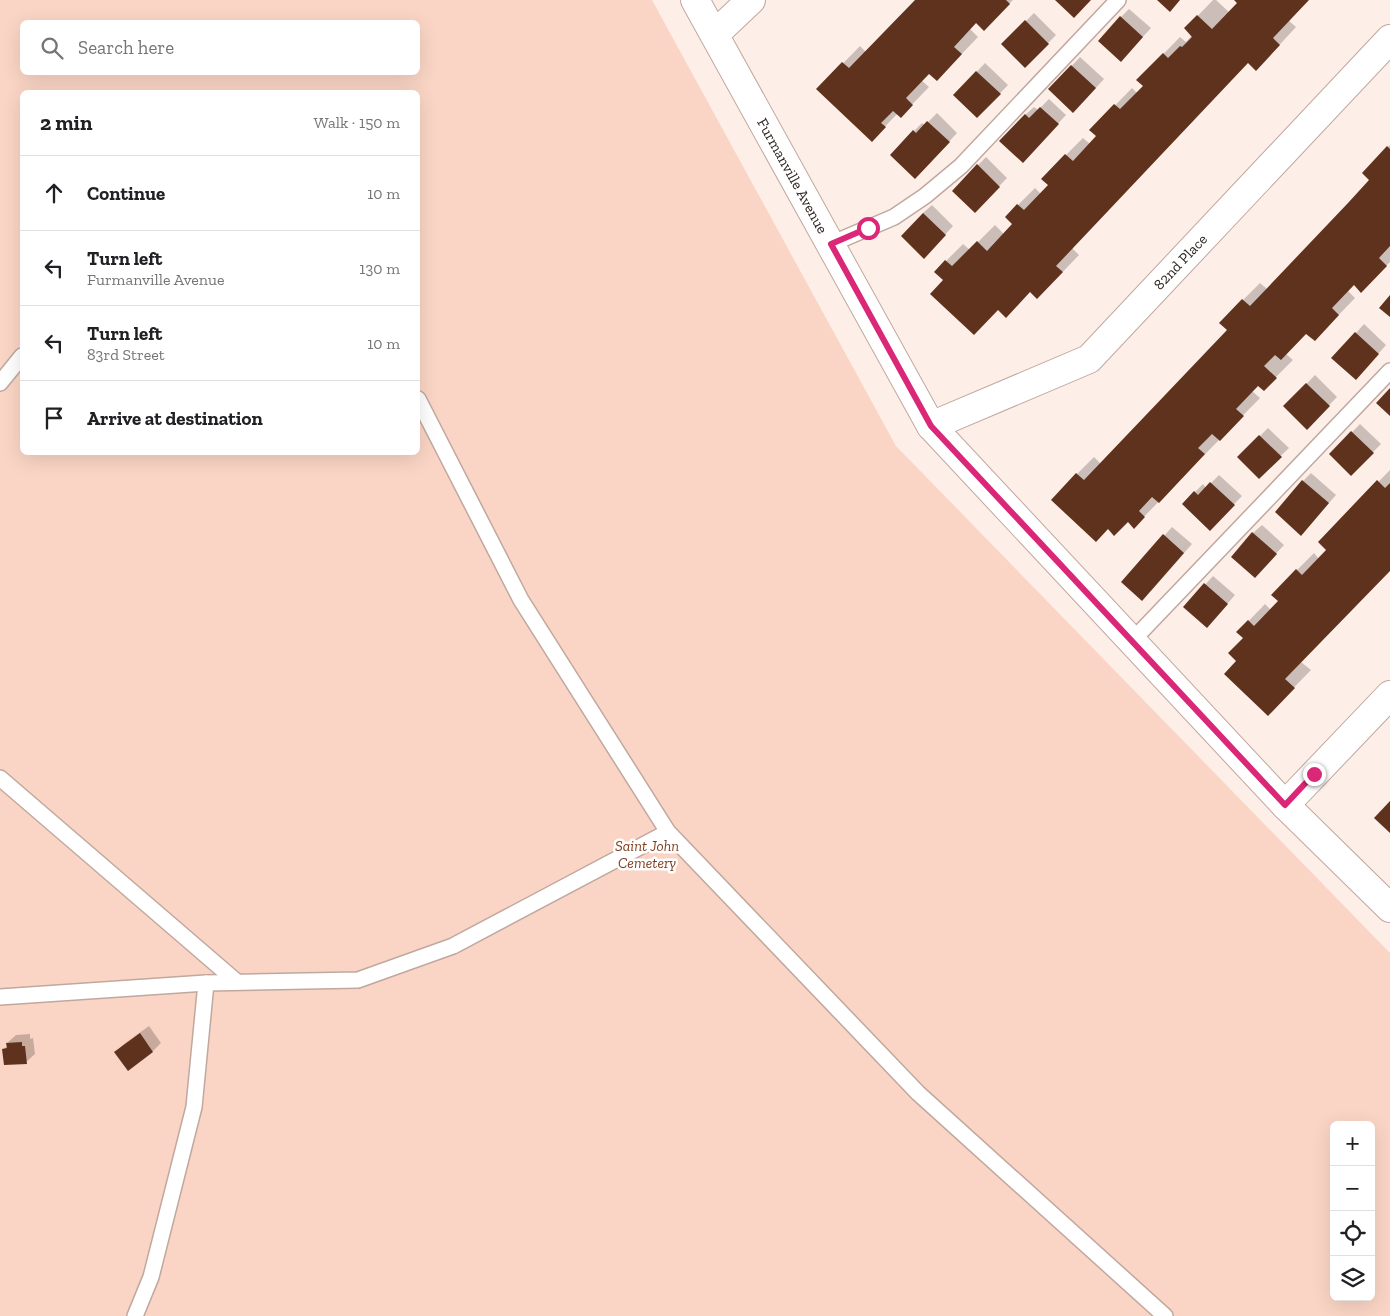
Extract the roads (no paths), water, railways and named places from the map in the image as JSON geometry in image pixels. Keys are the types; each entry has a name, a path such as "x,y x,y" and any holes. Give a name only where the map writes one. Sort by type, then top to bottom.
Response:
{"street":[{"name":"Furmanville Avenue","path":"695,0 931,426 1285,805 1390,908"},
{"path":"715,34 751,0"},
{"name":"82nd Place","path":"931,426 1089,359 1390,39"},
{"path":"1285,805 1390,695"}],"lane":[{"path":"831,244 894,217 925,196 954,172 1118,0"},
{"path":"0,383 20,358"},
{"path":"1132,641 1390,371"},
{"path":"420,403 521,600 668,832 918,1093 1165,1316"},
{"path":"0,778 237,982"},
{"path":"0,997 206,983 358,980 453,946 668,832"},
{"path":"135,1316 151,1277 194,1107 206,983"}],"park label":[{"name":"Saint John Cemetery","path":"647,854"}]}
